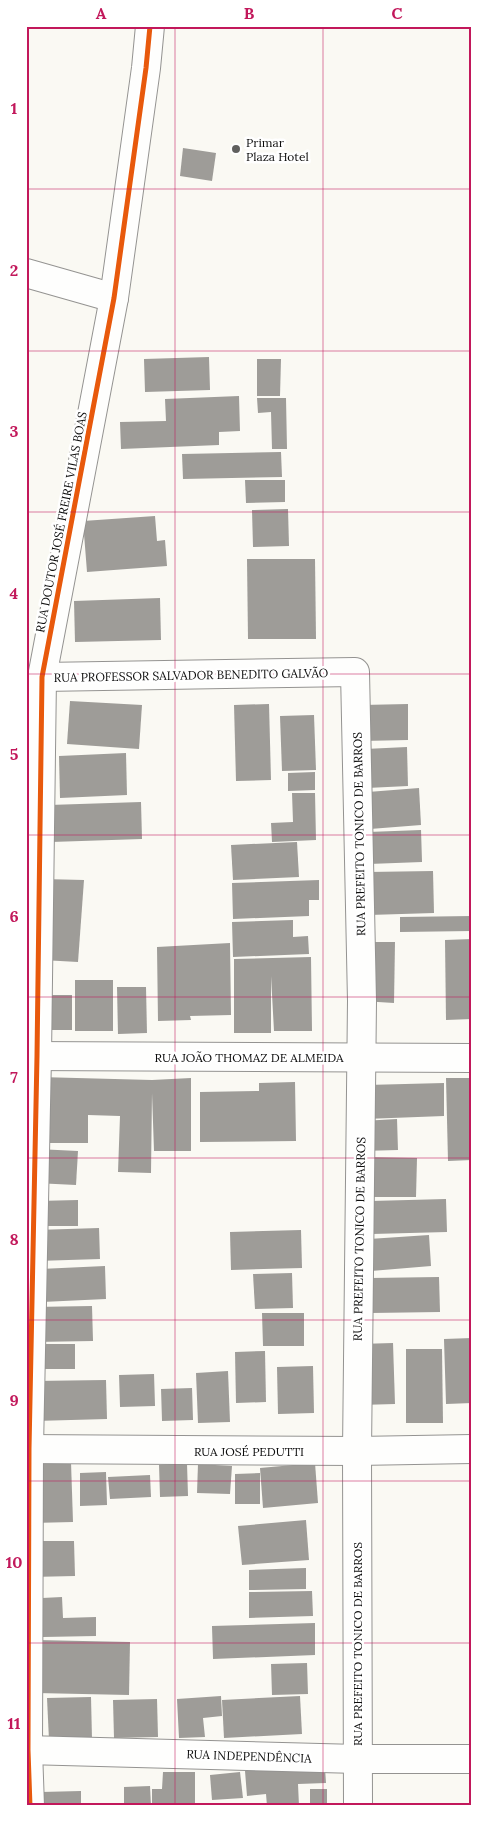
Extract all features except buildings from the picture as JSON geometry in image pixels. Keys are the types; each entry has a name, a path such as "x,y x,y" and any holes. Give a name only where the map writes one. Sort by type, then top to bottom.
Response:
{"street":[{"name":"RUA DOUTOR JOSÉ FREIRE VILAS BOAS","path":"30,1806 27,1750 28,1449 34,677 114,298 145,78 150,26"},
{"path":"26,273 114,298"},
{"name":"RUA PROFESSOR SALVADOR BENEDITO GALVÃO","path":"34,677 356,672"},
{"name":"RUA PREFEITO TONICO DE BARROS","path":"356,672 362,1001 357,1451 358,1806"},
{"name":"RUA JOÃO THOMAZ DE ALMEIDA","path":"32,1056 472,1058"},
{"name":"RUA JOSÉ PEDUTTI","path":"28,1449 357,1451 472,1449"},
{"name":"RUA INDEPENDÊNCIA","path":"27,1750 358,1759 472,1759"}],"cycle path":[{"path":"30,1806 28,1750 29,1449 42,677 114,298 146,68 150,26"}],"place":[{"name":"Primar Plaza Hotel","path":"236,149"}]}
